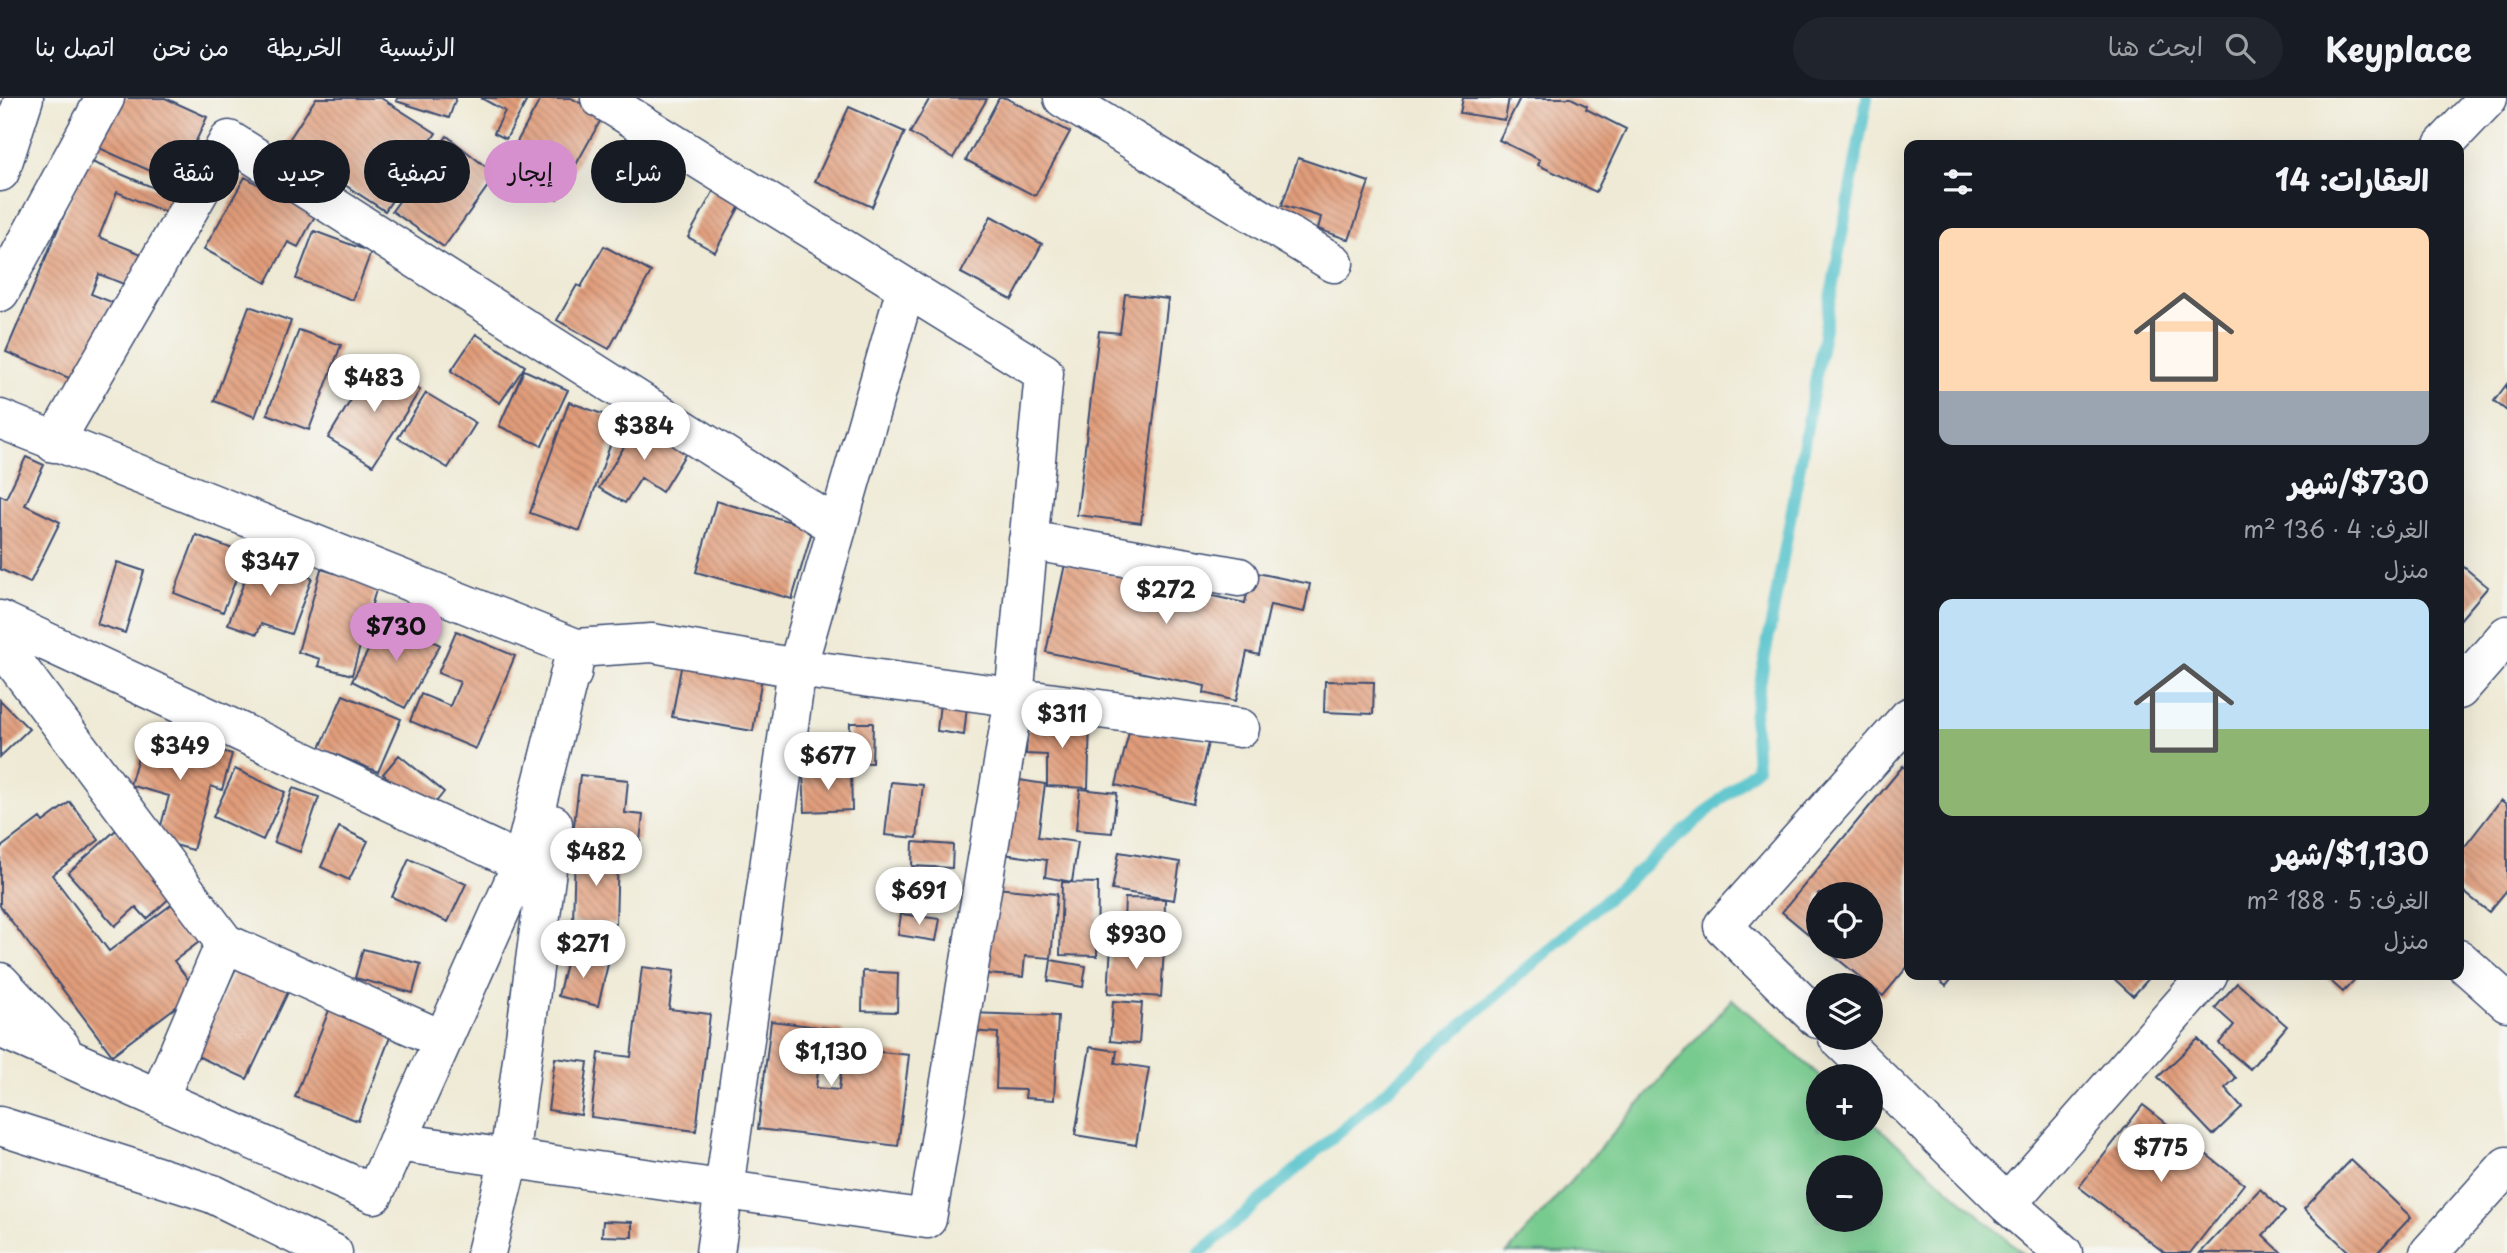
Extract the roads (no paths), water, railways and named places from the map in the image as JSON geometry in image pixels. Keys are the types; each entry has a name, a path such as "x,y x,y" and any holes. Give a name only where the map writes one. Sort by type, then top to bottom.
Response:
{"street":[{"path":"0,172 24,98"},
{"path":"0,292 105,98"},
{"path":"397,1142 927,1219 1014,698 1044,373 600,98"},
{"path":"1063,98 1334,263"},
{"path":"2448,140 2488,98"},
{"path":"54,443 229,140 837,527"},
{"path":"715,1253 797,668 906,288"},
{"path":"0,419 54,443 576,648 652,643 797,668 1240,728"},
{"path":"1028,540 1239,577"},
{"path":"0,620 522,863"},
{"path":"2464,684 2507,635"},
{"path":"0,643 225,943 443,1041"},
{"path":"0,1028 374,1194 522,863 576,648"},
{"path":"486,1253 509,1159 576,648"},
{"path":"1806,1007 1723,926 1904,723"},
{"path":"159,1098 225,943"},
{"path":"2464,963 2507,1002"},
{"path":"2007,1204 2204,980"},
{"path":"0,982 75,1061"},
{"path":"1850,1050 2007,1204 2063,1253"},
{"path":"0,1126 213,1194 333,1253"},
{"path":"2429,1253 2507,1166"}],"waterway":[{"path":"1200,1253 1757,768 1754,717 1867,98"}]}
